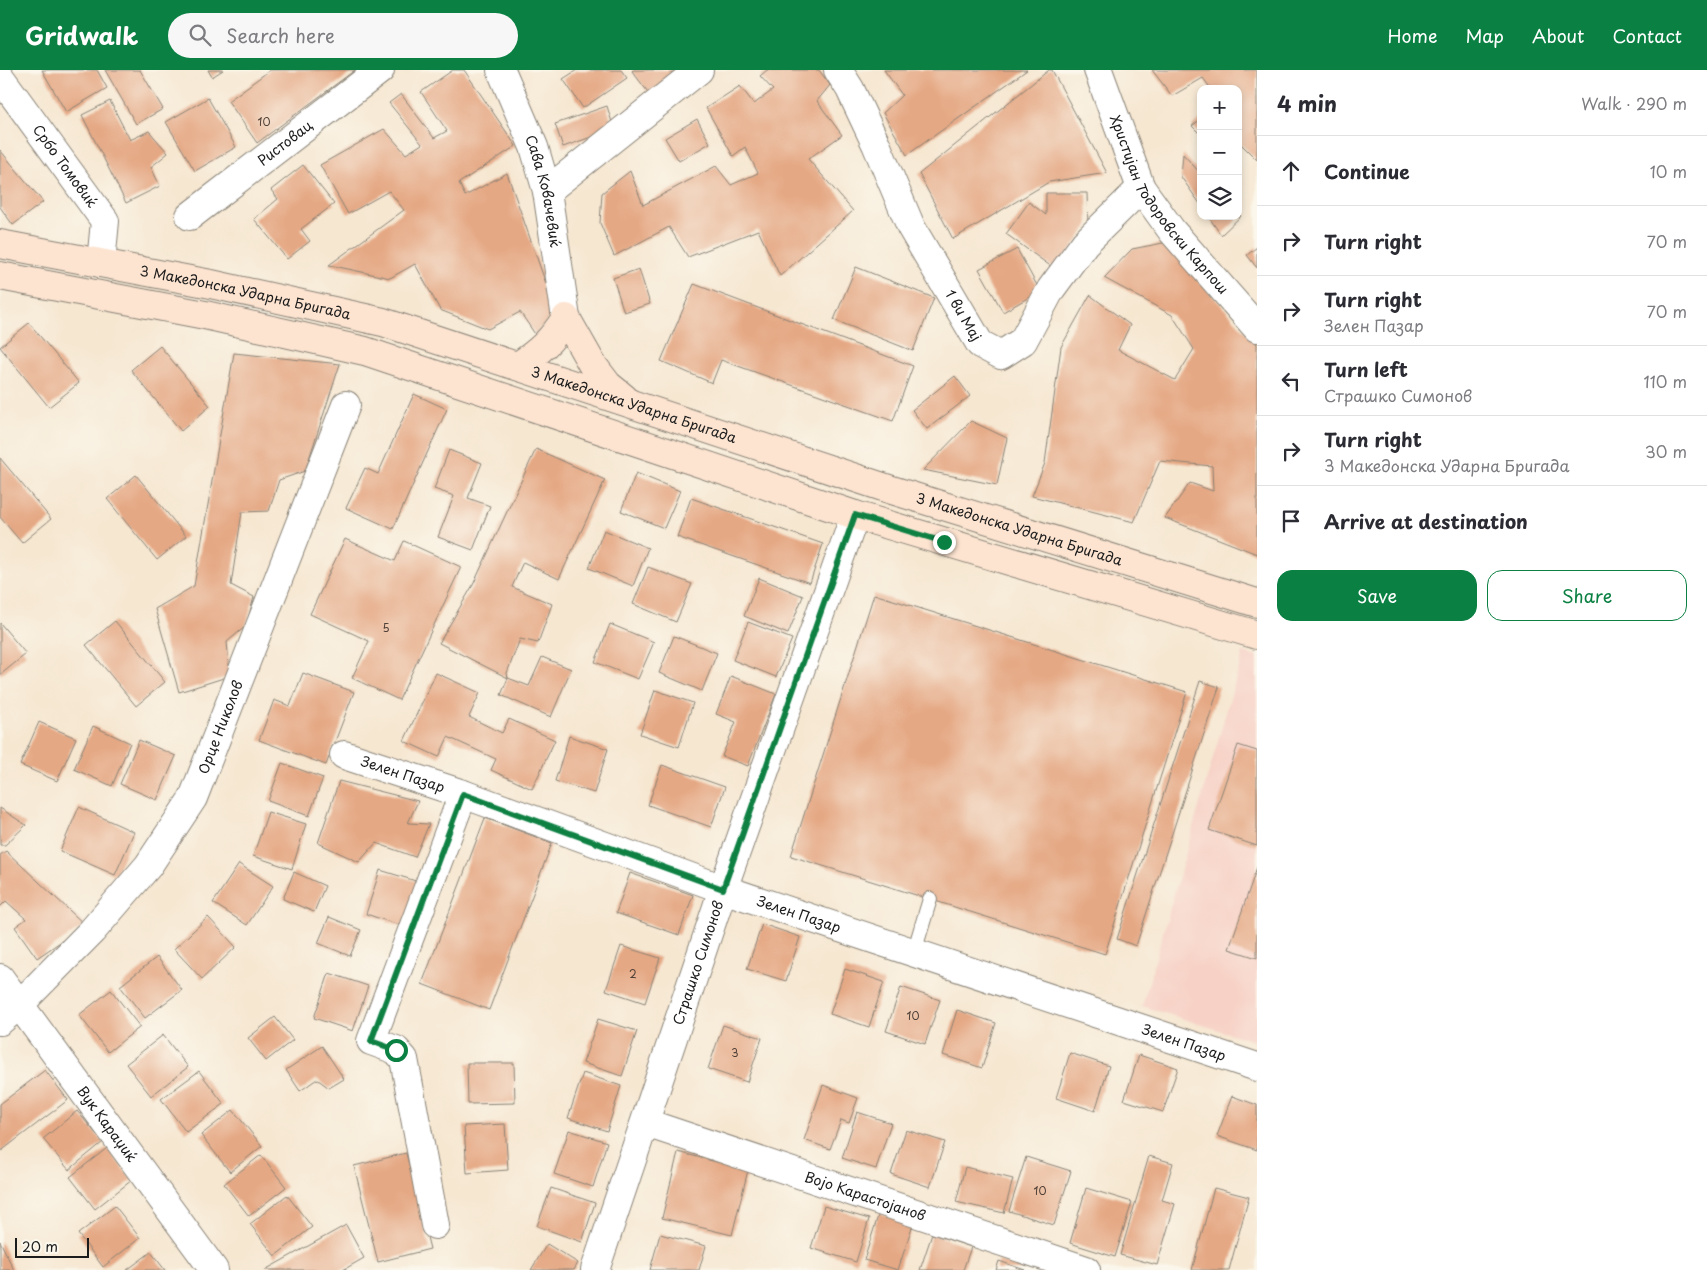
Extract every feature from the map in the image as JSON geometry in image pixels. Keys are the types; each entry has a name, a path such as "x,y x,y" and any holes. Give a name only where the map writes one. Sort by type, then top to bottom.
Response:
{"street":[{"name":"Ристовац","path":"190,216 380,70"},
{"name":"Сава Ковачевиќ","path":"501,70 534,147 547,191 566,318"},
{"path":"547,191 699,70"},
{"name":"1 ви Мај","path":"838,70 850,89 876,144 911,227 980,344 1000,355 1022,341 1051,289 1085,243 1141,188"},
{"name":"Христијан Тодоровски Карпош","path":"1098,70 1141,188 1172,231 1257,328"},
{"name":"Србо Томовиќ","path":"0,77 105,221 102,263"},
{"name":"3 Македонска Ударна Бригада","path":"0,244 211,284 383,322 892,490 1257,603"},
{"path":"0,276 205,315 365,351 855,515 1257,635"},
{"path":"518,366 541,350 554,336 566,318 602,378 629,402"},
{"name":"Орце Николов","path":"10,1012 92,931 148,866 193,798 346,405"},
{"name":"Страшко Симонов","path":"595,1270 646,1123 723,889 855,515"},
{"name":"Зелен Пазар","path":"344,755 463,794 723,889 1257,1067"},
{"path":"435,1225 404,1059 396,1050 371,1041 463,794"},
{"name":"Вук Караџиќ","path":"0,978 10,1012 214,1270"},
{"name":"Војо Карастојанов","path":"646,1123 1086,1270"}],"lane":[{"path":"914,952 930,899"}],"shaded area":[{"path":"1243,653 1257,657 1257,1042 1142,1006"}],"building":[{"path":"42,70 97,70 107,88 66,112"},
{"path":"105,70 140,70 163,109 136,124"},
{"path":"208,70 223,70 212,77"},
{"path":"270,70 355,70 257,143 228,101"},
{"path":"453,70 464,70 516,146 459,183 465,196 507,173 556,312 535,334 520,312 488,329 440,310 415,264 390,278 329,265 404,210 389,191 348,214 320,165 384,129 406,154 422,144 389,103 401,94 434,138 447,131 421,92"},
{"path":"577,70 621,70 627,78 583,108 563,79"},
{"path":"633,70 687,70 651,96"},
{"path":"767,70 819,70 830,85 817,101 842,135 808,159 853,211 780,276 758,230 688,257 669,227 614,256 600,223 602,193 630,171 643,205 716,166 731,185 758,173 745,147 733,156 706,108 740,86 754,104 773,90 760,76"},
{"path":"884,70 1027,70 907,155 883,113 902,95"},
{"path":"1049,70 1052,70 1107,173 1049,182 953,239 919,174"},
{"path":"1152,70 1257,70 1257,160 1242,145 1242,85 1208,85 1203,78 1172,96"},
{"path":"208,98 236,147 195,171 166,122"},
{"path":"110,101 130,140 149,131 168,153 151,167 160,186 126,203 82,115"},
{"path":"607,106 614,129 563,147 555,124"},
{"path":"697,119 710,143 679,161 665,138"},
{"path":"1197,122 1197,131 1192,126"},
{"path":"0,150 43,202 13,225 0,207"},
{"path":"1183,154 1197,170 1197,199 1181,177"},
{"path":"303,165 334,204 301,229 310,241 287,259 254,219 278,199 271,190"},
{"path":"1046,193 1087,193 1088,226 1056,270 1006,234 1029,202 1046,215"},
{"path":"1211,220 1237,220 1221,235"},
{"path":"1168,242 1200,282 1257,344 1257,554 1165,518 1190,483 1213,491 1212,466 1160,461 1134,522 1032,496 1045,463 1061,347 1090,295 1130,325 1118,350 1175,380 1194,349 1172,315 1104,278 1132,249"},
{"path":"1257,247 1257,268 1247,255"},
{"path":"1017,249 1040,291 1003,312 979,269"},
{"path":"856,267 934,298 913,351 834,320"},
{"path":"639,269 650,304 624,312 613,278"},
{"path":"694,284 913,366 893,421 721,360 712,383 661,361"},
{"path":"29,323 79,383 49,407 0,347"},
{"path":"160,346 210,406 181,431 131,370"},
{"path":"234,353 340,364 305,471 279,480 269,511 242,512 231,585 254,597 246,626 227,642 230,676 179,692 155,609 194,586"},
{"path":"955,376 970,396 927,429 912,410"},
{"path":"414,394 447,409 393,529 346,508 365,468 378,474"},
{"path":"971,421 1007,438 997,485 923,470"},
{"path":"536,449 605,480 559,579 523,562 512,587 552,604 538,643 520,639 507,673 508,678 439,643 473,585"},
{"path":"449,450 482,463 468,498 490,506 473,550 438,537 454,496 434,489"},
{"path":"0,458 51,519 22,543 0,517"},
{"path":"636,473 680,491 664,528 621,511"},
{"path":"136,475 186,536 157,560 107,499"},
{"path":"691,498 823,544 810,583 677,537"},
{"path":"604,530 648,548 633,586 589,568"},
{"path":"345,539 395,561 404,541 461,567 399,700 352,678 369,641 310,614"},
{"path":"648,567 692,584 676,622 633,604"},
{"path":"759,578 803,596 788,634 744,616"},
{"path":"874,594 1187,692 1105,954 791,856"},
{"path":"115,621 165,682 136,706 86,645"},
{"path":"748,622 792,639 776,677 733,660"},
{"path":"0,623 26,654 0,675"},
{"path":"610,624 654,642 638,679 595,662"},
{"path":"674,636 717,653 702,691 659,673"},
{"path":"542,657 571,669 551,717 501,695 508,678 529,686"},
{"path":"303,673 354,692 326,765 259,740 274,700 290,706"},
{"path":"436,673 480,693 469,717 502,733 509,719 555,740 532,789 491,770 496,759 448,737 439,757 404,741"},
{"path":"731,676 776,694 748,766 722,756 736,722 716,714"},
{"path":"1200,681 1219,687 1136,946 1117,939"},
{"path":"655,690 693,703 679,747 640,734"},
{"path":"39,722 76,738 57,781 20,765"},
{"path":"93,726 130,743 112,786 74,769"},
{"path":"569,736 608,749 594,793 555,781"},
{"path":"139,740 176,756 157,800 120,784"},
{"path":"1238,745 1257,751 1257,846 1209,830"},
{"path":"282,763 323,778 309,816 268,801"},
{"path":"662,765 725,787 711,827 648,805"},
{"path":"339,781 418,801 408,823 429,824 415,857 376,843 359,862 318,843"},
{"path":"79,807 134,832 115,875 60,851"},
{"path":"0,808 26,825 5,845 0,845"},
{"path":"268,812 306,824 292,869 253,856"},
{"path":"485,818 552,843 489,1010 422,984"},
{"path":"6,851 85,925 37,958 15,927 26,919 6,901 0,907 0,855"},
{"path":"239,864 273,886 247,925 213,903"},
{"path":"1257,867 1257,958 1229,949"},
{"path":"380,870 419,882 405,927 366,914"},
{"path":"294,872 325,886 314,912 283,899"},
{"path":"630,873 693,895 679,935 616,913"},
{"path":"208,917 236,947 202,979 174,949"},
{"path":"329,917 361,930 350,956 318,943"},
{"path":"762,924 800,937 786,981 747,969"},
{"path":"621,946 660,958 645,1003 606,990"},
{"path":"157,957 182,990 145,1018 120,986"},
{"path":"845,969 884,982 869,1027 830,1014"},
{"path":"329,973 368,986 353,1031 314,1018"},
{"path":"901,987 940,1000 925,1044 886,1031"},
{"path":"111,990 140,1027 108,1052 79,1015"},
{"path":"957,1010 996,1023 982,1068 943,1055"},
{"path":"275,1017 293,1040 266,1061 248,1038"},
{"path":"598,1019 637,1031 622,1076 583,1063"},
{"path":"723,1025 762,1038 747,1082 708,1069"},
{"path":"163,1035 188,1067 151,1096 126,1064"},
{"path":"322,1046 344,1079 329,1088 317,1079 300,1091 286,1070"},
{"path":"1070,1053 1109,1066 1095,1111 1056,1098"},
{"path":"1139,1055 1178,1068 1163,1112 1124,1100"},
{"path":"467,1063 514,1063 515,1103 468,1104"},
{"path":"45,1070 68,1100 0,1152 0,1104"},
{"path":"199,1071 224,1104 186,1132 161,1099"},
{"path":"583,1073 621,1086 607,1131 568,1118"},
{"path":"823,1085 858,1098 849,1123 841,1120 830,1149 804,1140"},
{"path":"1232,1096 1257,1105 1257,1150 1217,1136"},
{"path":"233,1110 262,1146 230,1172 201,1135"},
{"path":"77,1111 103,1142 69,1170 43,1139"},
{"path":"857,1112 891,1123 876,1169 842,1158"},
{"path":"505,1124 508,1170 467,1173 464,1126"},
{"path":"569,1130 607,1142 593,1187 554,1174"},
{"path":"906,1130 945,1142 930,1187 891,1174"},
{"path":"107,1148 132,1180 95,1209 70,1177"},
{"path":"678,1152 748,1170 732,1235 662,1218"},
{"path":"406,1153 430,1249 378,1262 354,1166"},
{"path":"261,1155 286,1187 249,1216 224,1184"},
{"path":"1149,1156 1173,1163 1162,1200 1175,1204 1157,1265 1120,1255"},
{"path":"1026,1157 1071,1171 1054,1225 1009,1211"},
{"path":"965,1167 1013,1179 1004,1213 956,1202"},
{"path":"551,1188 595,1203 582,1242 537,1226"},
{"path":"1086,1188 1132,1202 1115,1257 1070,1243"},
{"path":"1214,1188 1249,1197 1229,1270 1192,1270"},
{"path":"287,1195 312,1227 275,1256 250,1224"},
{"path":"115,1206 140,1238 103,1267 78,1234"},
{"path":"824,1206 869,1219 856,1262 811,1248"},
{"path":"879,1213 913,1224 898,1270 864,1260"},
{"path":"346,1225 364,1258 343,1270 265,1270"},
{"path":"660,1234 706,1246 699,1270 650,1270"},
{"path":"932,1234 971,1247 963,1270 920,1270"},
{"path":"0,1241 14,1270 0,1270"},
{"path":"547,1244 578,1263 574,1270 531,1270"},
{"path":"151,1252 165,1270 127,1270"},
{"path":"999,1261 1025,1270 996,1270"}],"route":[{"path":"396,1050 371,1041 463,794 723,889 855,515 944,542"}]}
